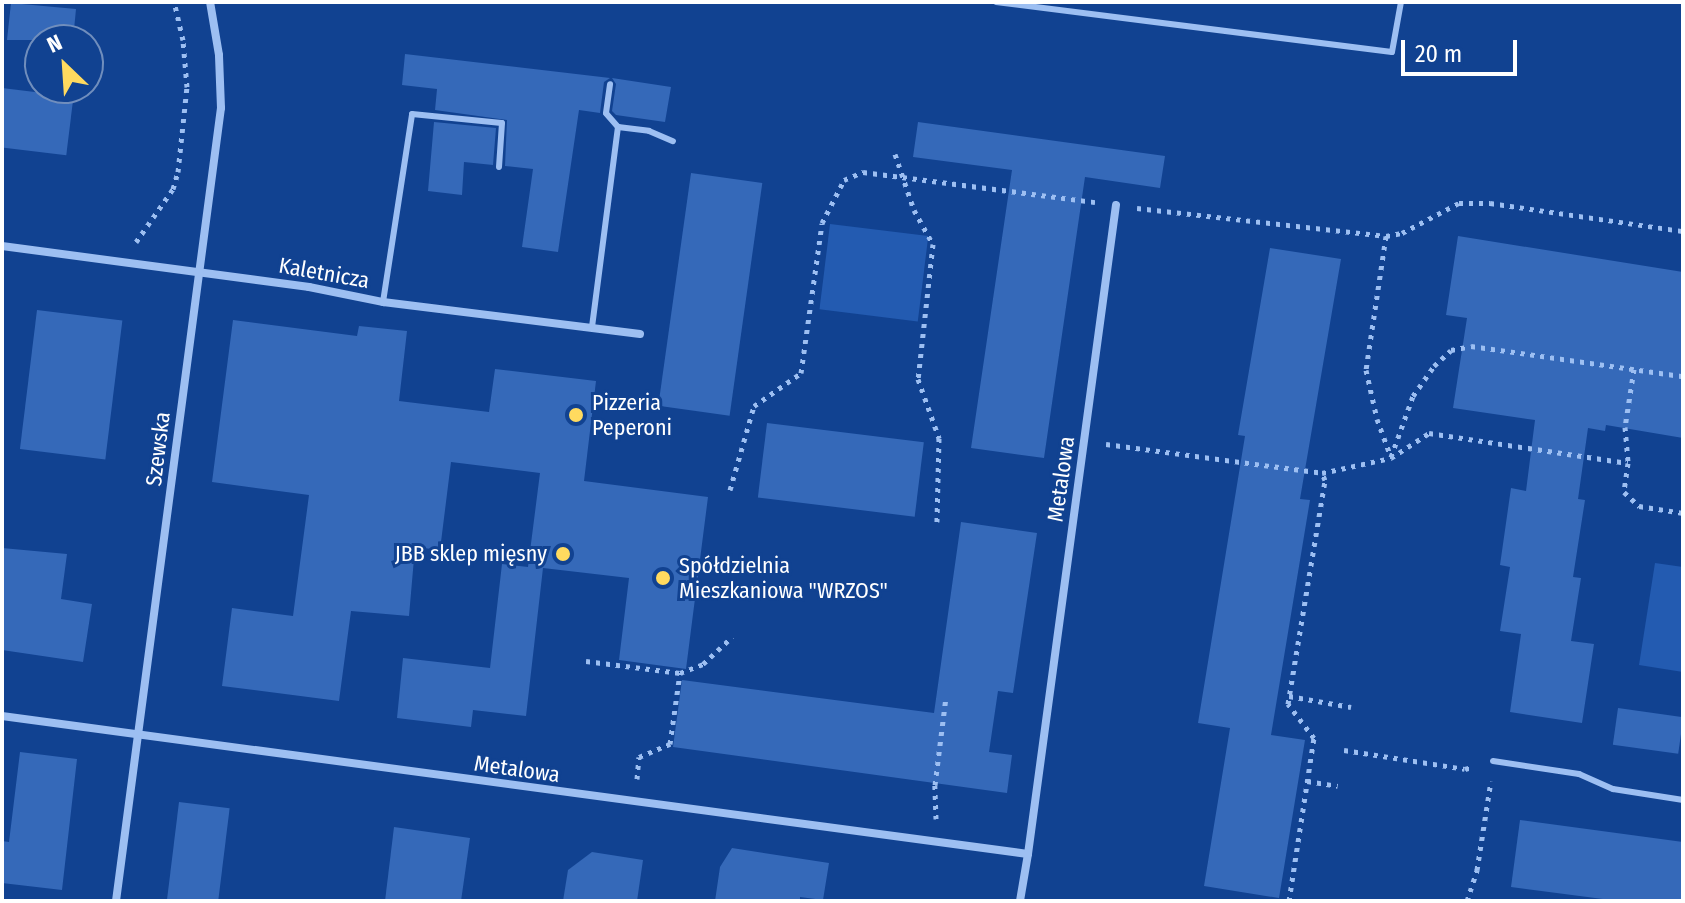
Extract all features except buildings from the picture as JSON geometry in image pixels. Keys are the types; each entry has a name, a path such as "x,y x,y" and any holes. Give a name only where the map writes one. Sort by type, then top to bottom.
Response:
{"street":[{"name":"Szewska","path":"116,901 221,108 219,55 210,2"},
{"name":"Metalowa","path":"1020,901 1116,205"},
{"name":"Kaletnicza","path":"2,246 383,302 640,334"},
{"name":"Metalowa","path":"2,716 139,737 1028,854"}],"lane":[{"path":"996,2 1392,52 1401,2"},
{"path":"610,84 606,113 618,127 649,131 673,141"},
{"path":"383,302 412,114 502,123 499,167"},
{"path":"592,327 618,127"},
{"path":"1493,761 1579,774 1613,789 1683,800"}],"path":[{"path":"132,263 137,237 166,200 178,172 187,87 183,40 174,2"},
{"path":"895,154 914,210 933,244 918,379 939,438 937,522"},
{"path":"730,490 754,406 801,373 822,223 844,180 863,172 1348,235 1386,236 1402,233 1459,203 1490,203 1683,231"},
{"path":"1386,236 1366,370 1377,419 1391,458"},
{"path":"1391,458 1413,396 1434,366 1451,350 1471,346 1683,376"},
{"path":"1634,369 1625,427 1628,463 1624,492 1639,506 1683,513"},
{"path":"1085,441 1322,473 1391,458 1429,433 1628,463"},
{"path":"1289,901 1314,738 1288,704 1325,480 1322,473"},
{"path":"586,661 680,673 703,664 732,637"},
{"path":"633,802 639,757 670,744 680,673"},
{"path":"1289,696 1351,707"},
{"path":"933,840 938,808 935,785 946,697"},
{"path":"1344,750 1465,769 1493,761 1477,870 1467,901"},
{"path":"1307,781 1338,786"}],"shaded area":[{"path":"830,224 928,236 918,321 820,309"},
{"path":"1655,563 1683,567 1683,672 1639,665"}],"place":[{"name":"Pizzeria Peperoni","path":"576,415"},
{"name":"JBB sklep mięsny","path":"563,554"},
{"name":"Spółdzielnia Mieszkaniowa \"WRZOS\"","path":"663,578"}]}
